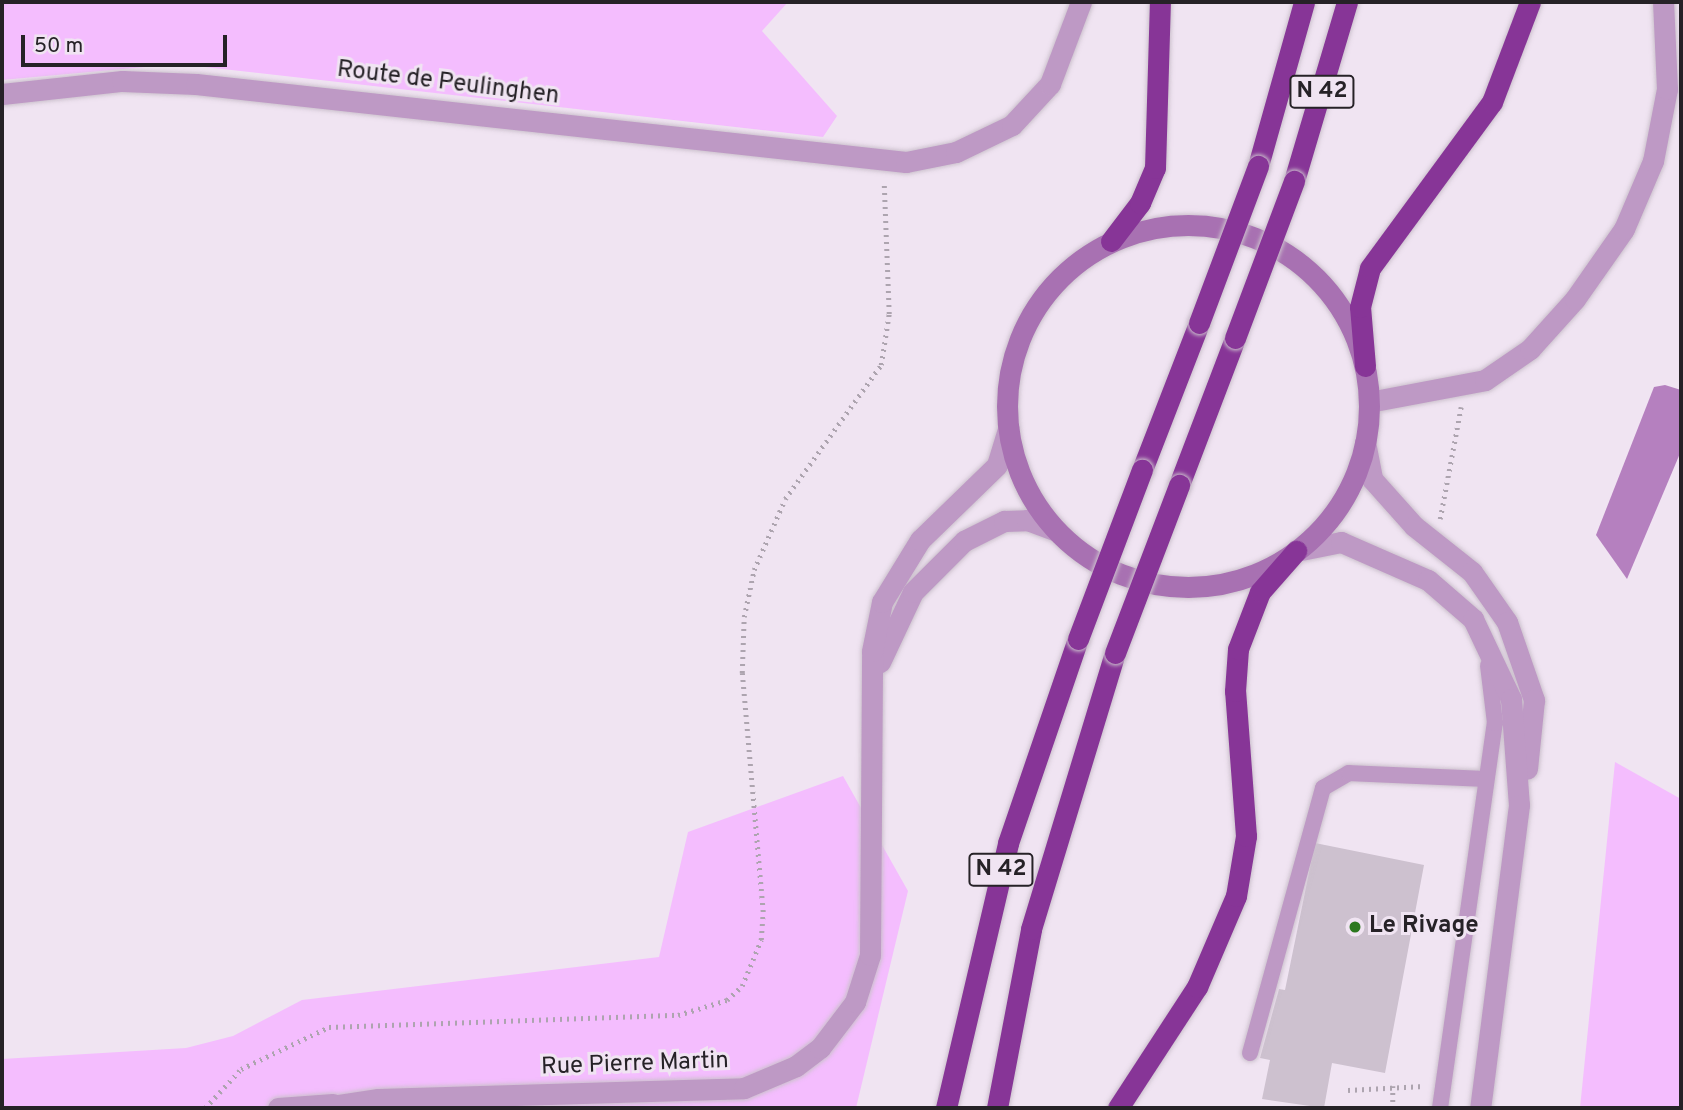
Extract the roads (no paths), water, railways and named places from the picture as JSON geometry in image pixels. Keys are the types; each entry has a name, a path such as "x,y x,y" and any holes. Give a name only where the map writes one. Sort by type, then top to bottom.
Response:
{"highway":[{"path":"1111,241 1140,203 1155,168 1160,2"},
{"name":"N 42","path":"946,1108 1008,843 1078,639 1258,166 1304,2"},
{"name":"N 42","path":"997,1108 1031,929 1115,653 1294,181 1347,2"},
{"path":"1365,366 1360,307 1370,268 1492,102 1530,2"},
{"path":"1118,1108 1197,988 1236,896 1246,836 1238,649 1260,592 1296,551"}],"street":[{"name":"Route de Peulinghen","path":"2,94 122,81 196,84 887,161 956,152 1012,125 1050,84 1081,2"},
{"path":"1369,401 1462,389 1508,367 1550,331 1639,200 1667,89 1663,2"},
{"path":"1480,1108 1519,805 1535,721 1526,665 1484,586 1372,479 1365,442 1369,401 1365,366 1349,323 1328,290 1300,263 1261,239 1186,224 1111,241 1064,273 1030,318 1010,371 1008,428 1023,482 1055,530 1099,565 1171,587 1228,583 1296,551 1326,542 1373,551 1428,580 1473,619 1511,699 1519,805"},
{"name":"Rue Pierre Martin","path":"278,1108 715,1091 771,1079 804,1060 855,1002 870,955 875,628 893,578 939,520 997,465 1008,428"},
{"path":"1296,551 1336,511 1365,442"},
{"name":"Rue Pierre Martin","path":"872,688 898,615 944,557 1004,521 1055,530"}],"lane":[{"path":"1440,1108 1496,707 1473,619"},
{"path":"1250,1053 1275,978 1313,806 1323,788 1349,773 1484,779"}],"place":[{"name":"Le Rivage","path":"1355,927"}]}
